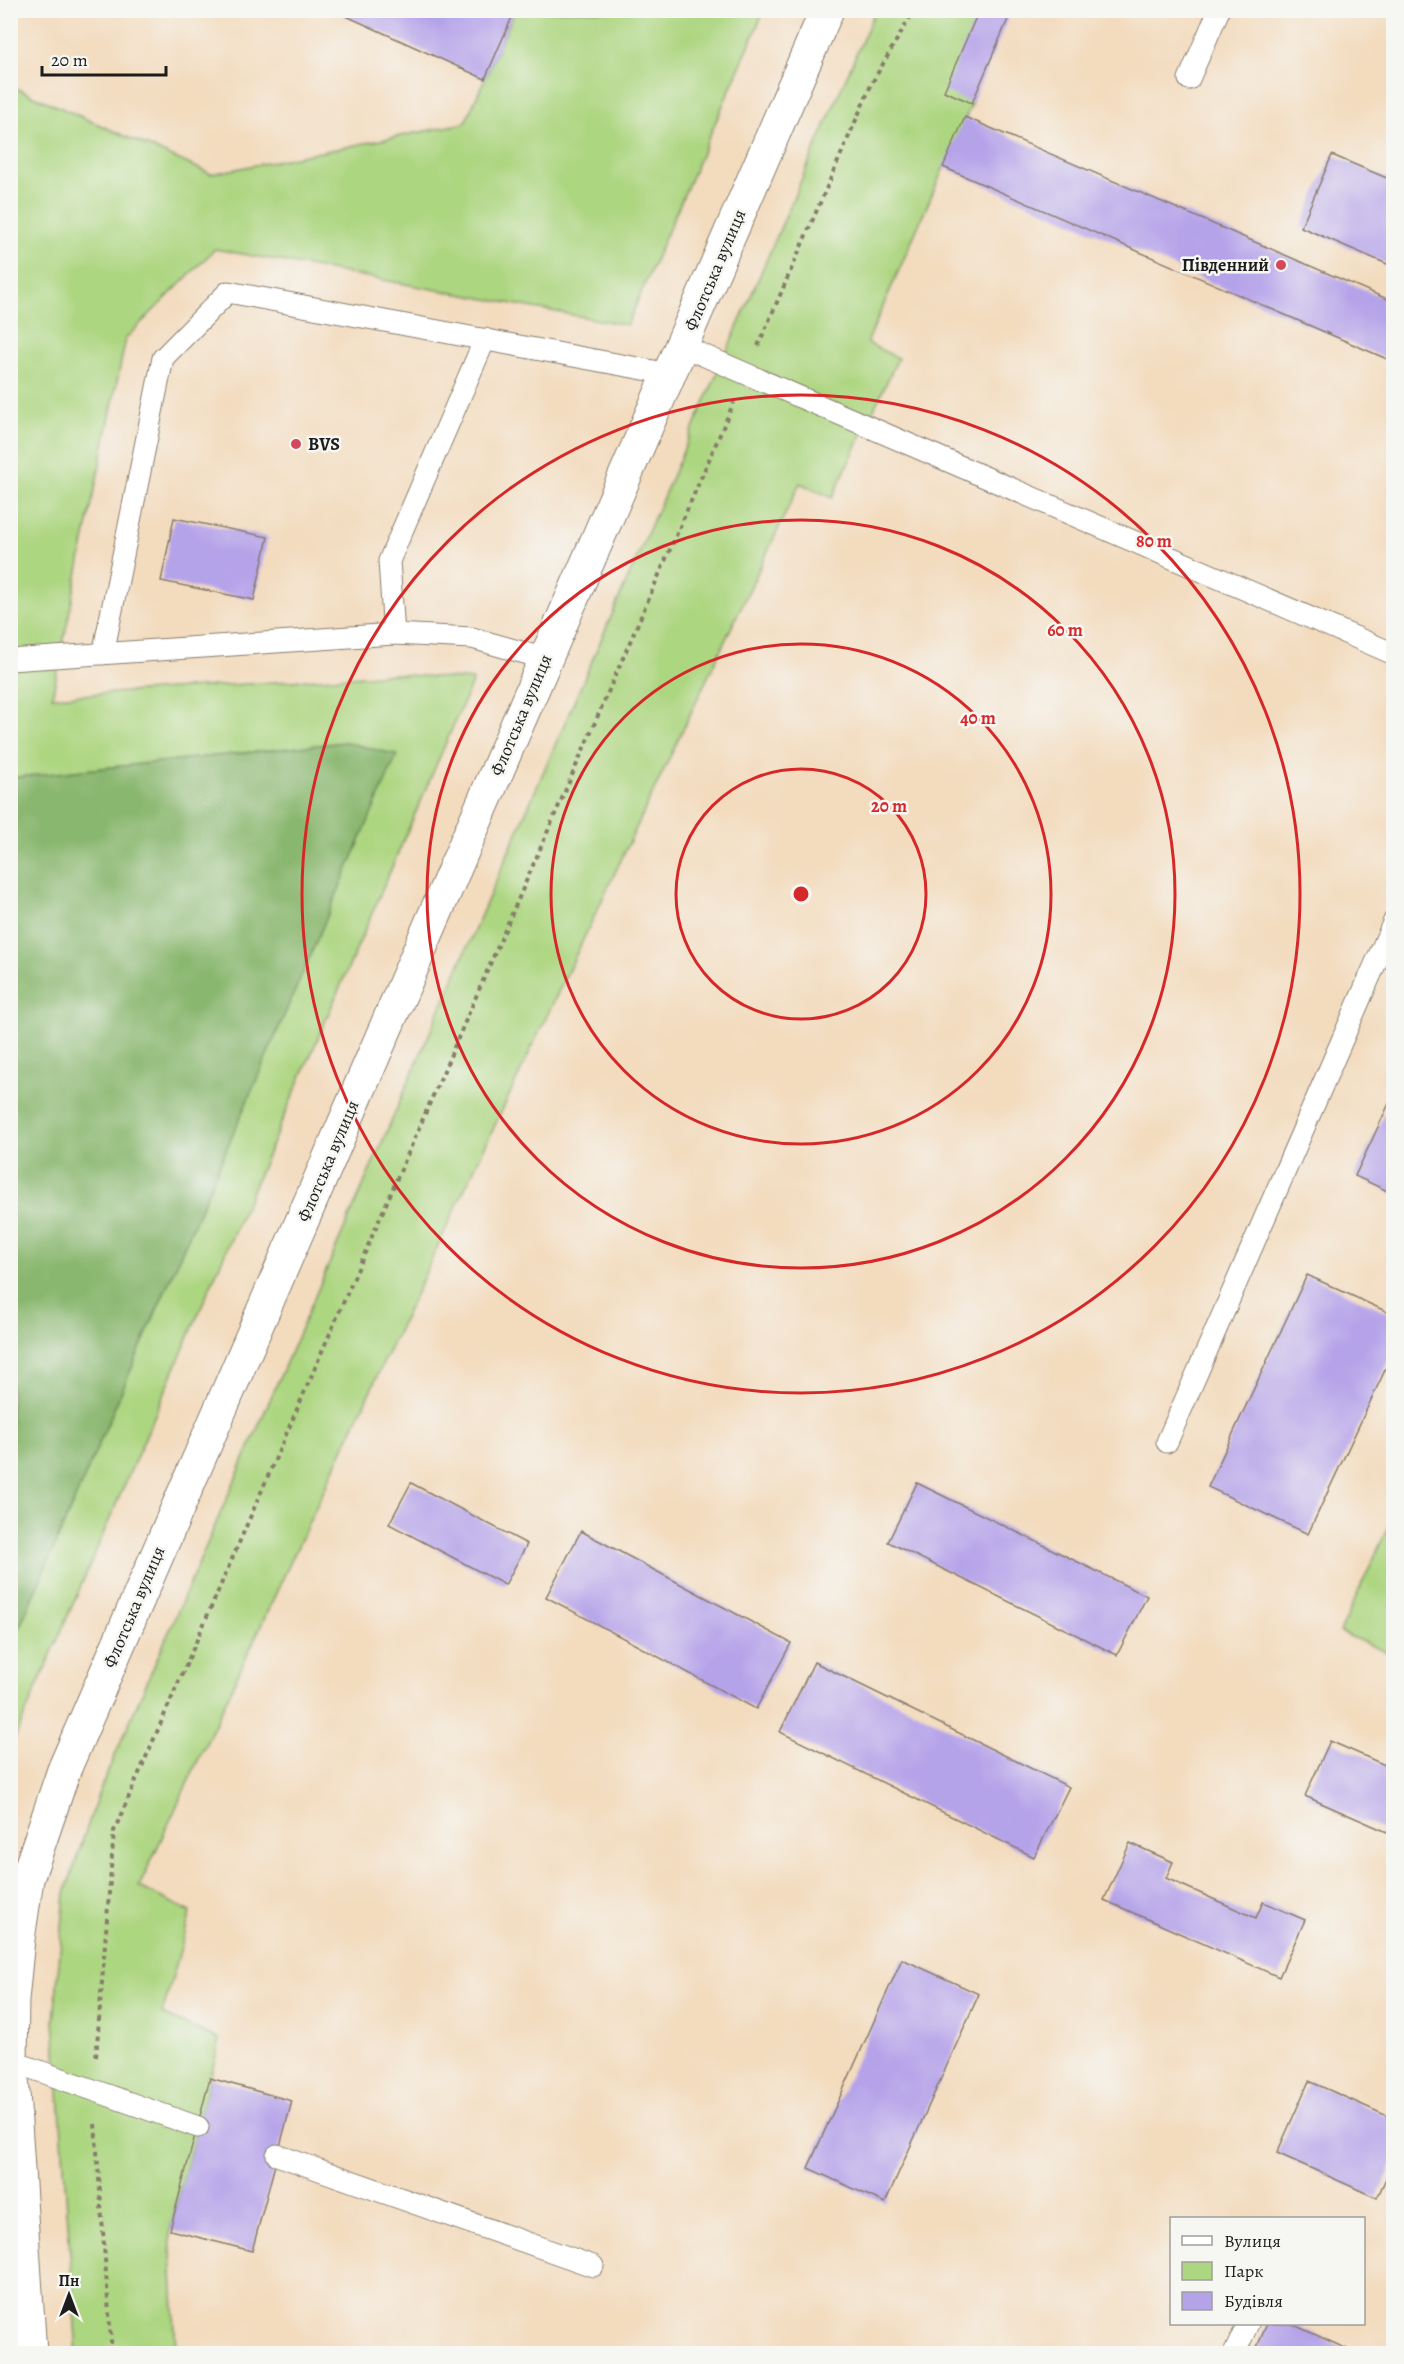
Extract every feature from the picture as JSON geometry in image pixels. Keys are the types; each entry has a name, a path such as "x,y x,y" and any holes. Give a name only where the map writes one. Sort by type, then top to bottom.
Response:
{"street":[{"name":"Флотська вулиця","path":"30,2354 11,2061 19,1877 827,10"}],"lane":[{"path":"1189,79 1219,10"},
{"path":"103,654 164,358 228,292 485,339 676,360 746,374 1394,654"},
{"path":"394,634 389,561 485,339"},
{"path":"10,660 394,634 472,638 546,658"},
{"path":"1167,1442 1394,921"},
{"path":"11,2061 198,2127"},
{"path":"277,2155 593,2266"},
{"path":"1234,2354 1248,2325"}],"path":[{"path":"112,2354 93,2090 114,1831 872,83 914,10"}],"green space":[{"path":"515,11 764,11 627,325 215,249 126,338 52,697 394,674 473,680 11,1747 11,1647 396,755 345,742 11,778 11,86 211,174 465,123"},
{"path":"875,11 979,11 972,103 867,343 898,358 832,498 800,483 449,1222 139,1887 191,1912 162,2014 220,2040 170,2230 176,2353 77,2354 54,2021 65,1893 99,1792"},
{"path":"345,742 397,755 11,1647 11,778"},
{"path":"1393,1516 1394,1655 1340,1632"}],"building":[{"path":"333,10 515,10 485,79"},
{"path":"979,10 1012,10 972,103 944,91"},
{"path":"965,117 1394,302 1394,362 943,167"},
{"path":"1332,155 1394,181 1394,267 1301,227"},
{"path":"174,518 268,537 254,600 161,581"},
{"path":"1394,1093 1394,1194 1355,1176"},
{"path":"1307,1275 1394,1315 1394,1351 1308,1534 1208,1487"},
{"path":"411,1483 527,1544 505,1585 389,1524"},
{"path":"917,1483 1147,1596 1117,1655 888,1542"},
{"path":"581,1531 791,1643 756,1709 546,1597"},
{"path":"814,1662 1069,1787 1034,1857 780,1732"},
{"path":"1330,1741 1394,1769 1394,1835 1305,1796"},
{"path":"1130,1843 1173,1862 1166,1878 1256,1918 1263,1902 1305,1920 1279,1977 1104,1900"},
{"path":"902,1959 979,1994 885,2203 808,2168"},
{"path":"210,2078 292,2101 252,2251 170,2230"},
{"path":"1309,2081 1394,2119 1394,2161 1377,2198 1277,2153"},
{"path":"1267,2325 1294,2325 1358,2354 1254,2354"}],"place":[{"name":"Південний","path":"1281,265"},
{"name":"BVS","path":"296,444"}]}
